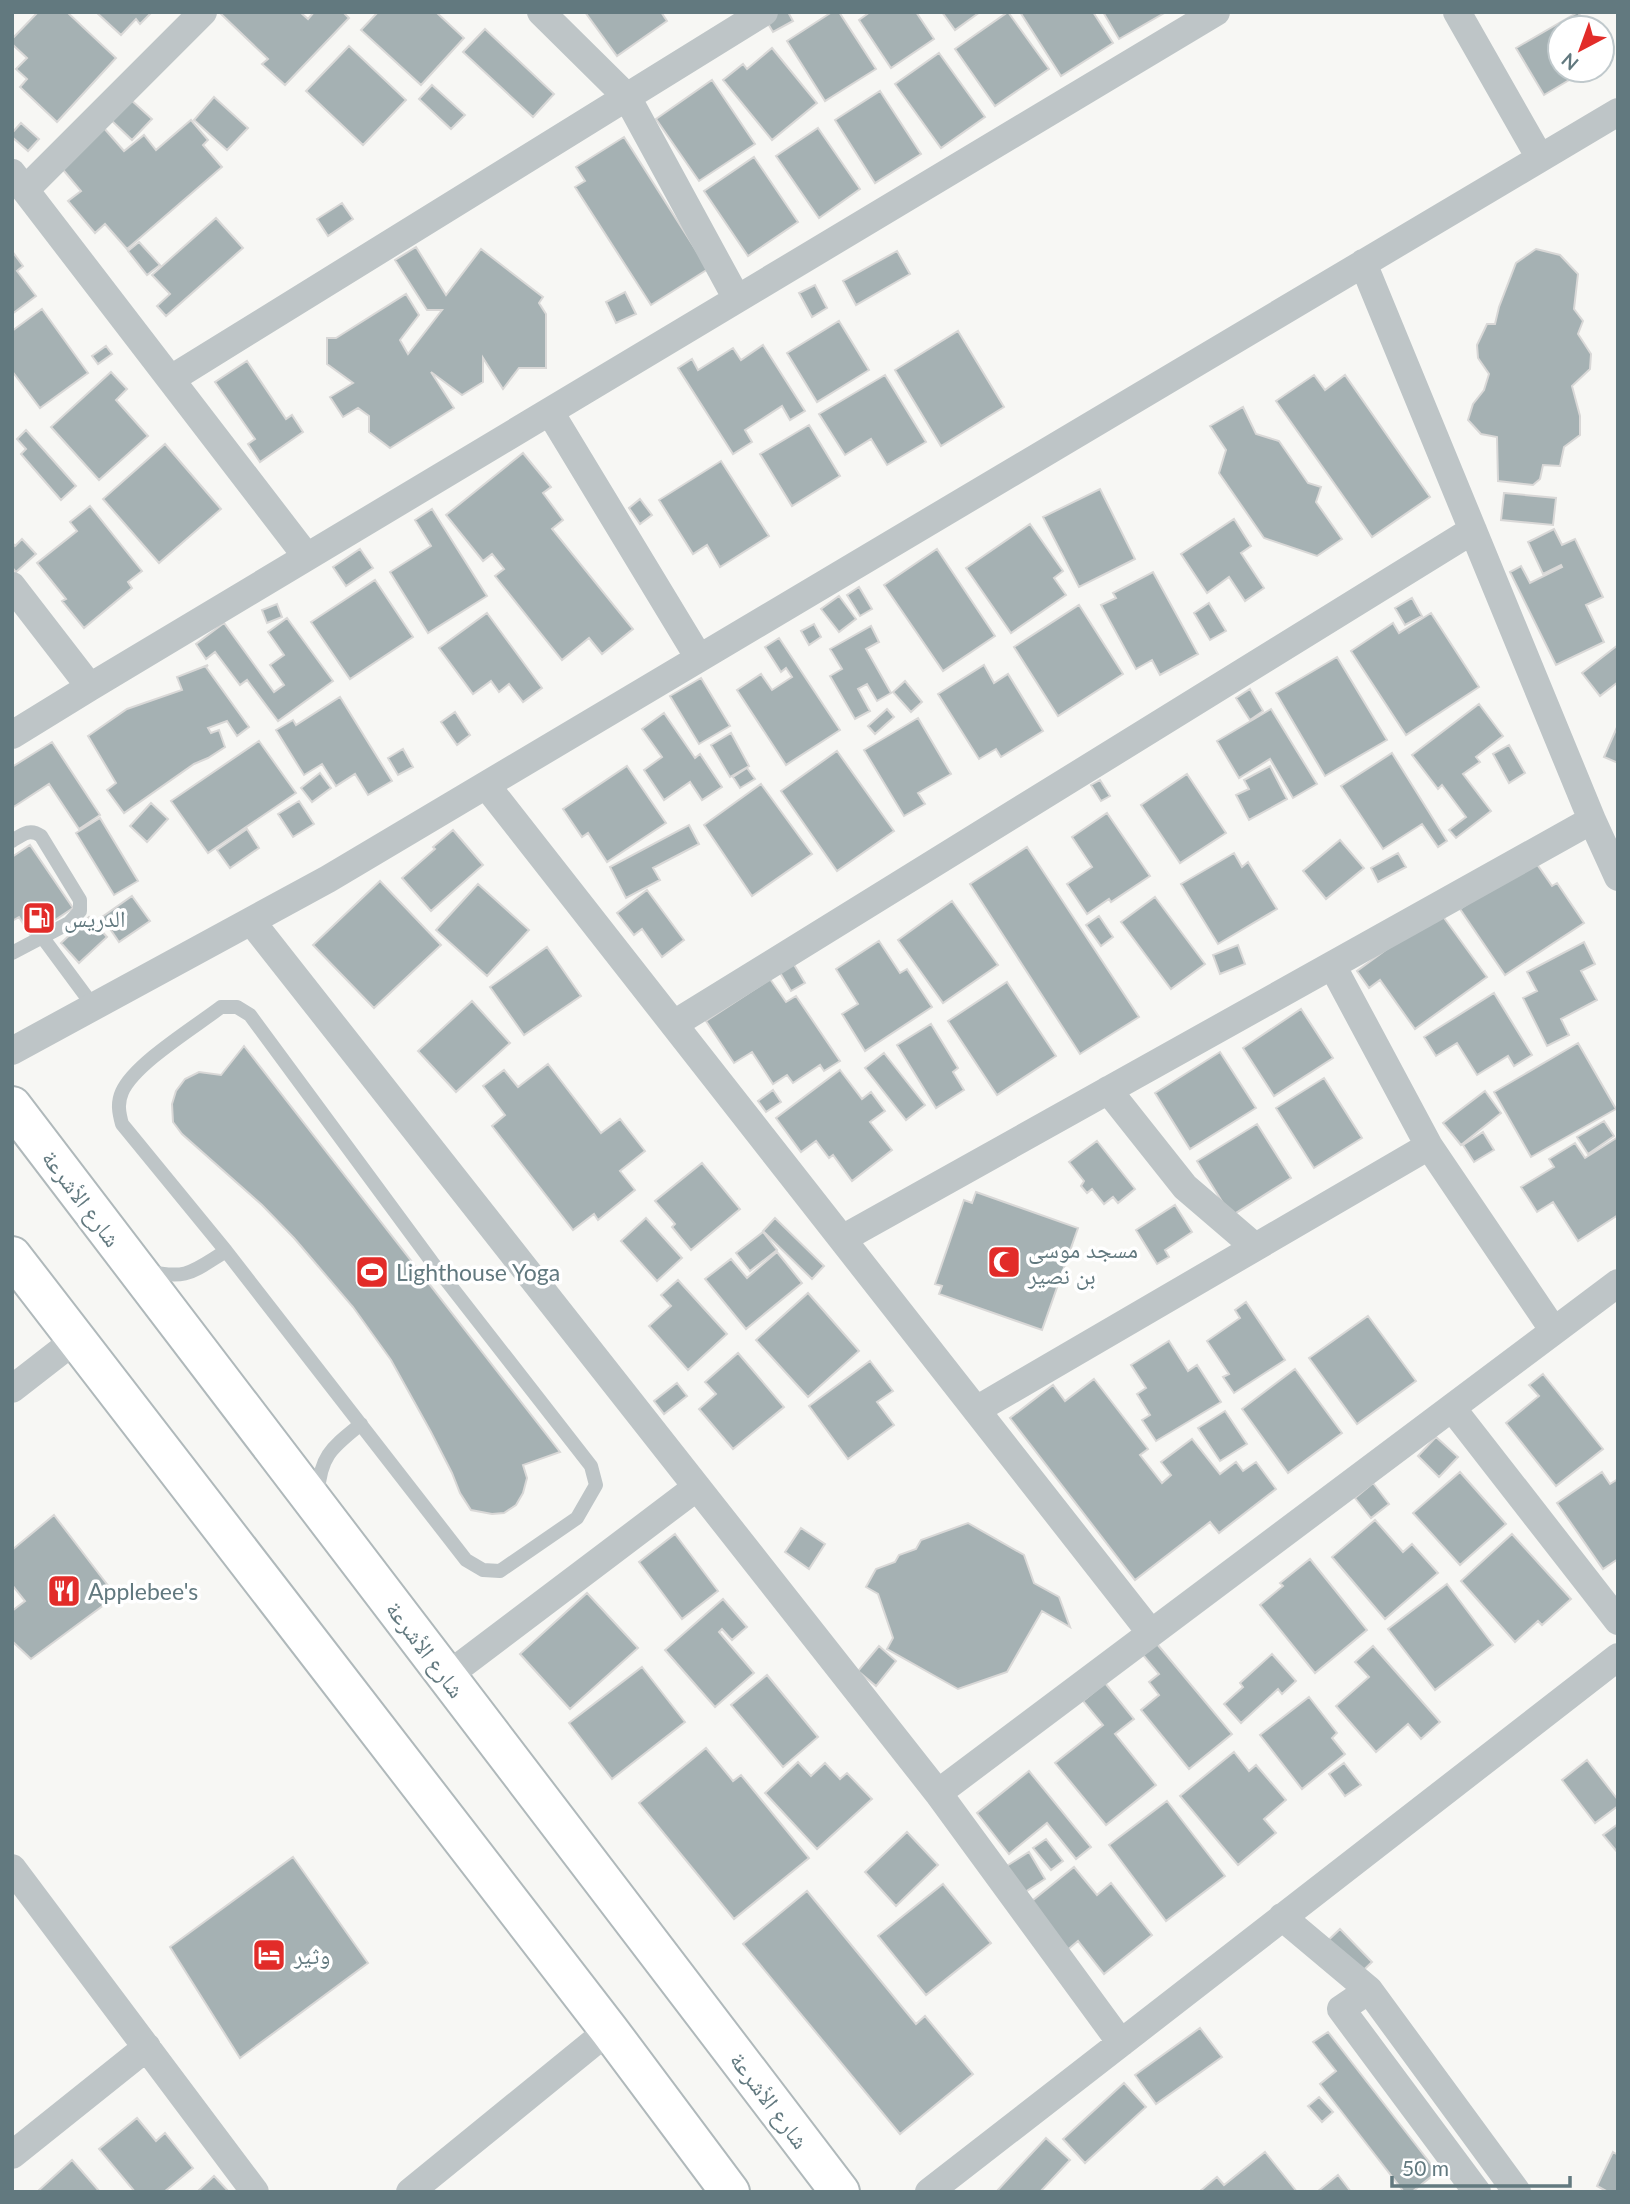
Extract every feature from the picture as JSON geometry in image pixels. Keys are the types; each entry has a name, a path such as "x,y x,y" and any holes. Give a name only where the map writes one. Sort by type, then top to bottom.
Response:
{"street":[{"path":"203,12 19,182 307,556"},
{"path":"541,12 627,97 737,299"},
{"path":"171,380 764,12"},
{"path":"12,736 307,556 1216,12"},
{"path":"1457,12 1540,158"},
{"path":"12,1051 328,879 1618,112"},
{"path":"1363,263 1592,820 1618,877"},
{"path":"550,412 699,658"},
{"path":"674,1024 1473,530"},
{"path":"12,586 90,687"},
{"path":"486,785 1151,1633"},
{"path":"842,1239 1592,820"},
{"path":"251,921 938,1793 1121,2043"},
{"path":"1332,965 1429,1146 1555,1331"},
{"path":"1108,1090 1185,1187 1255,1247"},
{"name":"شارع الأشرعة","path":"12,1106 840,2192"},
{"path":"976,1410 1429,1146"},
{"path":"12,1256 609,2030 730,2192"},
{"path":"938,1793 1618,1283"},
{"path":"12,1389 75,1340"},
{"path":"1451,1408 1618,1621"},
{"path":"447,1676 697,1487"},
{"path":"929,2192 1618,1657"},
{"path":"12,1868 255,2192"},
{"path":"1282,1917 1369,1990 1517,2192"},
{"path":"1369,1990 1341,2009 1477,2192"},
{"path":"410,2192 609,2030"},
{"path":"12,2155 147,2047"}],"lane":[{"path":"12,841 26,832 35,831 41,836 80,900 80,911 69,923 12,953"},
{"path":"43,938 94,1007"},
{"path":"221,1007 237,1007 250,1015 432,1262 591,1466 596,1485 578,1518 499,1571 482,1570 466,1560 226,1251 122,1124 118,1108 121,1093 133,1073 221,1007"},
{"path":"136,1268 180,1276 226,1251"},
{"path":"317,1505 319,1472 325,1460 335,1445 361,1424"}],"building":[{"path":"38,12 67,12 116,58 57,122 20,87 27,79 16,69 27,58 12,44 12,39"},
{"path":"96,12 152,12 140,24 136,19 121,35"},
{"path":"219,12 300,12 308,19 314,12 343,12 349,18 285,85 262,64 268,59"},
{"path":"378,12 436,12 464,38 421,85 361,30"},
{"path":"585,12 661,12 667,21 617,56"},
{"path":"772,12 788,12 793,21 773,32 764,17"},
{"path":"832,12 839,12 876,69 825,101 787,41"},
{"path":"870,12 916,12 934,39 891,68 859,20"},
{"path":"942,12 980,12 955,30"},
{"path":"1008,12 1049,69 995,106 955,49"},
{"path":"1020,12 1093,12 1113,43 1061,76"},
{"path":"1103,12 1166,12 1119,39"},
{"path":"485,29 554,94 533,117 463,52"},
{"path":"1546,31 1546,84 1562,84 1544,95 1516,48"},
{"path":"349,46 406,100 363,145 306,91"},
{"path":"772,48 817,103 772,140 723,80 743,64 747,69"},
{"path":"939,53 985,117 941,148 895,84"},
{"path":"712,80 755,144 699,181 656,119"},
{"path":"432,85 465,115 451,129 419,99"},
{"path":"880,91 921,154 875,183 835,120"},
{"path":"214,97 248,128 227,150 194,120"},
{"path":"130,99 152,119 132,140 111,120"},
{"path":"191,120 208,140 203,145 222,167 127,249 105,224 95,233 68,201 81,191 59,165 103,127 124,151 144,135 156,150"},
{"path":"21,123 39,139 28,151 12,137 12,133"},
{"path":"818,128 860,189 819,218 776,156"},
{"path":"624,137 708,269 651,305 575,187 585,181 576,167"},
{"path":"754,157 798,222 748,256 704,191"},
{"path":"342,203 353,219 328,236 317,219"},
{"path":"216,218 243,248 166,316 157,306 170,294 152,275"},
{"path":"139,242 160,265 147,275 128,251"},
{"path":"416,247 446,295 481,249 543,297 539,303 546,314 546,368 519,368 503,389 483,358 483,382 462,395 431,372 454,408 390,448 369,432 369,416 358,408 343,417 330,397 353,383 327,364 327,338 336,338 406,294 419,315 400,340 408,354 442,310 427,310 395,260"},
{"path":"1536,249 1560,255 1578,274 1574,309 1583,321 1578,334 1591,354 1590,369 1572,386 1580,416 1580,435 1564,447 1560,466 1543,465 1540,479 1533,485 1498,481 1497,437 1481,434 1468,420 1489,374 1478,358 1477,345 1487,324 1495,324 1516,263"},
{"path":"12,251 23,266 17,271 36,296 12,314"},
{"path":"897,251 910,274 856,305 843,281"},
{"path":"815,285 827,308 812,317 799,293"},
{"path":"625,292 636,314 616,323 606,302"},
{"path":"42,309 88,373 40,408 12,371 12,331"},
{"path":"839,321 869,370 817,402 787,353"},
{"path":"958,331 1004,407 941,446 895,370"},
{"path":"763,345 805,411 790,420 782,406 745,430 752,442 733,454 678,368 692,359 698,370 733,348 741,360"},
{"path":"106,346 112,354 98,364 92,356"},
{"path":"247,361 286,419 292,415 303,432 260,462 248,444 255,439 215,382"},
{"path":"111,372 127,389 116,400 148,436 99,480 51,427"},
{"path":"885,375 926,442 887,465 871,439 845,455 819,414"},
{"path":"1314,375 1325,390 1345,375 1430,497 1372,537 1276,401"},
{"path":"1243,407 1256,434 1279,441 1308,483 1321,487 1316,502 1342,539 1317,556 1264,538 1219,473 1226,450 1210,426"},
{"path":"809,425 840,476 792,506 760,454"},
{"path":"26,430 76,486 61,500 21,454 26,449 17,439"},
{"path":"165,444 221,509 159,563 103,499"},
{"path":"523,453 551,487 543,493 563,520 552,529 633,629 602,654 589,638 562,660 495,576 504,569 492,554 483,561 446,515"},
{"path":"721,461 769,536 720,567 707,545 693,554 659,500"},
{"path":"1100,489 1135,559 1079,587 1043,517"},
{"path":"1504,493 1556,498 1553,525 1501,520"},
{"path":"640,499 652,515 640,524 629,508"},
{"path":"90,506 142,571 128,582 132,588 84,628 62,601 66,599 37,563 77,531 70,522"},
{"path":"432,509 487,596 428,633 390,572 431,546 415,520"},
{"path":"1234,519 1251,546 1241,553 1264,588 1245,601 1229,577 1207,593 1181,554"},
{"path":"1030,524 1063,571 1054,578 1066,595 1011,633 966,568"},
{"path":"1554,529 1562,545 1575,539 1603,597 1586,605 1604,642 1556,665 1510,572 1521,566 1530,583 1562,567 1561,565 1543,574 1528,542"},
{"path":"22,539 36,554 16,572 12,567 12,542 15,546"},
{"path":"360,549 373,568 346,586 333,567"},
{"path":"937,549 995,636 943,671 884,585"},
{"path":"1153,572 1198,654 1160,675 1152,660 1136,669 1101,605 1116,598 1113,593"},
{"path":"375,580 413,637 350,679 311,622"},
{"path":"859,587 872,609 860,616 847,595"},
{"path":"839,596 856,619 839,632 821,609"},
{"path":"1412,598 1422,616 1405,625 1395,608"},
{"path":"1209,603 1226,631 1210,640 1194,613"},
{"path":"277,604 282,617 267,623 262,610"},
{"path":"1079,605 1123,674 1058,716 1014,647"},
{"path":"487,613 542,688 523,702 509,684 499,692 491,681 473,694 439,648"},
{"path":"1431,613 1479,687 1406,735 1351,651 1393,623 1399,633"},
{"path":"287,618 333,681 278,721 247,680 240,685 215,652 206,659 196,644 224,623 274,692 284,685 270,665 284,655 268,632"},
{"path":"814,624 821,637 809,645 801,631"},
{"path":"871,626 879,642 866,649 891,693 877,701 867,684 858,689 870,711 855,719 830,676 842,669 830,649"},
{"path":"779,638 840,730 786,765 737,690 761,674 772,690 792,677 786,668 781,672 765,647"},
{"path":"1618,645 1618,682 1600,696 1582,673"},
{"path":"1337,657 1387,740 1325,776 1276,693"},
{"path":"208,665 206,667 249,727 237,736 227,721 208,728 211,733 219,730 225,747 194,764 124,813 107,790 116,783 88,736 127,709 182,690 177,677"},
{"path":"984,665 994,683 1008,674 1043,731 1001,757 996,749 979,759 938,694"},
{"path":"701,678 730,726 699,744 670,696"},
{"path":"905,681 922,702 911,712 893,692"},
{"path":"1250,689 1263,711 1250,720 1236,698"},
{"path":"340,697 392,781 368,795 355,774 336,786 322,764 304,775 276,730 293,720 296,725"},
{"path":"1479,704 1503,736 1476,757 1480,762 1463,774 1491,811 1456,838 1449,830 1466,817 1442,785 1438,789 1412,755"},
{"path":"887,709 894,717 875,734 868,726"},
{"path":"1271,709 1317,784 1293,798 1270,759 1239,778 1217,741"},
{"path":"455,712 470,735 457,745 441,722"},
{"path":"664,713 695,758 700,754 722,787 702,800 690,782 664,800 644,770 662,757 642,729"},
{"path":"918,718 951,774 918,793 925,804 904,816 864,750"},
{"path":"1618,725 1618,763 1604,757"},
{"path":"731,733 749,766 730,777 711,745"},
{"path":"259,741 296,793 208,853 171,801"},
{"path":"52,742 100,815 79,829 49,784 12,808 12,767"},
{"path":"1509,745 1525,773 1509,783 1493,754"},
{"path":"403,749 413,767 398,775 388,758"},
{"path":"837,751 894,831 837,871 781,791"},
{"path":"1392,753 1447,841 1438,847 1422,824 1383,849 1341,786"},
{"path":"627,766 666,823 607,862 588,833 582,837 563,809"},
{"path":"1270,766 1287,799 1249,820 1236,795 1249,789 1244,780"},
{"path":"747,768 755,779 740,788 733,777"},
{"path":"320,773 331,788 312,802 301,788"},
{"path":"1187,774 1226,833 1180,863 1141,805"},
{"path":"1100,780 1110,796 1101,801 1091,785"},
{"path":"761,784 812,854 752,896 704,825"},
{"path":"299,801 314,824 293,837 278,814"},
{"path":"151,803 168,819 147,842 130,826"},
{"path":"1107,813 1150,876 1111,902 1109,899 1087,914 1067,884 1092,867 1072,837"},
{"path":"100,818 138,881 114,895 76,833"},
{"path":"689,825 699,844 653,868 660,880 626,898 610,867"},
{"path":"247,829 259,848 230,868 217,850"},
{"path":"453,830 483,865 431,911 402,878"},
{"path":"1340,840 1364,868 1326,899 1303,871"},
{"path":"30,845 73,908 31,936 19,917 12,921 12,857"},
{"path":"1027,847 1139,1017 1080,1054 970,884"},
{"path":"1234,853 1242,867 1248,862 1277,909 1218,944 1181,884"},
{"path":"1398,853 1406,867 1378,882 1371,868"},
{"path":"1534,860 1552,886 1557,883 1584,923 1505,975 1460,909"},
{"path":"380,881 441,945 374,1008 313,945"},
{"path":"478,884 529,930 487,976 436,930"},
{"path":"647,890 684,940 662,957 642,929 634,935 617,913"},
{"path":"132,896 150,921 119,942 102,917"},
{"path":"1155,897 1205,964 1171,989 1121,922"},
{"path":"952,901 998,965 943,1003 898,940"},
{"path":"1439,911 1487,977 1415,1029 1380,980 1369,988 1357,971"},
{"path":"1099,916 1113,937 1101,946 1086,925"},
{"path":"89,917 107,937 79,963 61,943"},
{"path":"879,941 900,973 907,969 932,1007 865,1051 842,1014 858,1004 836,969"},
{"path":"1584,942 1595,964 1581,971 1597,1000 1561,1019 1569,1035 1547,1046 1523,998 1537,991 1527,972"},
{"path":"1238,945 1245,964 1220,974 1213,955"},
{"path":"547,947 581,996 524,1035 490,987"},
{"path":"793,963 805,983 791,991 779,971"},
{"path":"770,979 786,1002 796,996 840,1061 824,1071 820,1065 793,1083 787,1075 773,1084 752,1052 734,1063 706,1021"},
{"path":"1007,982 1056,1056 997,1095 948,1021"},
{"path":"1494,993 1532,1055 1514,1066 1508,1056 1477,1075 1457,1043 1436,1056 1424,1037"},
{"path":"472,1001 510,1043 456,1092 418,1051"},
{"path":"1301,1009 1333,1058 1274,1096 1243,1048"},
{"path":"931,1024 958,1068 953,1072 964,1090 936,1108 897,1045"},
{"path":"1578,1043 1616,1109 1531,1157 1494,1092"},
{"name":"Lighthouse Yoga","path":"244,1046 560,1452 523,1465 527,1478 523,1493 516,1505 504,1513 471,1510 391,1360 353,1307 262,1205 182,1134 173,1122 172,1104 176,1091 185,1079 199,1072 221,1075"},
{"path":"1220,1052 1256,1108 1190,1149 1155,1093"},
{"path":"884,1053 925,1105 906,1120 865,1068"},
{"path":"548,1064 601,1133 620,1119 645,1151 620,1171 635,1190 598,1220 594,1214 573,1230 492,1126 505,1115 483,1086 504,1070 518,1087"},
{"path":"840,1070 862,1099 871,1092 885,1111 870,1122 892,1150 852,1181 833,1155 829,1158 816,1141 801,1152 776,1118"},
{"path":"1324,1078 1362,1138 1314,1168 1276,1108"},
{"path":"773,1090 781,1102 766,1112 758,1101"},
{"path":"1485,1091 1501,1113 1461,1145 1443,1123"},
{"path":"1604,1121 1614,1136 1588,1154 1577,1137"},
{"path":"1257,1124 1291,1178 1231,1216 1197,1161"},
{"path":"1483,1132 1494,1150 1474,1162 1463,1145"},
{"path":"1618,1137 1618,1215 1578,1241 1553,1202 1537,1212 1521,1187 1554,1167 1549,1159 1575,1143 1585,1158"},
{"path":"1097,1141 1135,1189 1118,1203 1113,1197 1104,1204 1092,1189 1087,1193 1081,1186 1084,1181 1069,1162"},
{"path":"702,1163 740,1209 691,1250 672,1227 675,1224 655,1201"},
{"path":"976,1192 1078,1228 1042,1330 939,1294 942,1286 935,1284 964,1200 972,1203"},
{"path":"1175,1205 1192,1232 1165,1250 1169,1257 1157,1264 1136,1230"},
{"path":"646,1218 682,1258 657,1281 621,1241"},
{"path":"775,1218 824,1266 812,1279 763,1231"},
{"path":"763,1232 777,1250 750,1271 736,1253"},
{"path":"777,1252 802,1283 746,1329 705,1279 731,1259 747,1278"},
{"path":"678,1280 727,1334 688,1370 649,1326 671,1306 661,1295"},
{"path":"808,1293 859,1351 808,1397 756,1340"},
{"path":"1246,1302 1285,1360 1234,1393 1223,1377 1229,1374 1207,1341 1240,1318 1235,1310"},
{"path":"1368,1316 1416,1381 1357,1424 1309,1358"},
{"path":"1169,1341 1188,1371 1197,1365 1221,1402 1156,1441 1142,1420 1150,1415 1137,1394 1146,1388 1131,1365"},
{"path":"738,1353 784,1407 733,1449 699,1409 716,1394 705,1382"},
{"path":"870,1361 893,1391 877,1402 894,1425 848,1459 809,1406"},
{"path":"1295,1369 1342,1433 1288,1473 1242,1409"},
{"path":"1543,1374 1603,1449 1556,1486 1506,1423 1539,1396 1529,1385"},
{"path":"1094,1379 1148,1449 1140,1455 1162,1483 1171,1475 1161,1462 1192,1439 1220,1474 1236,1462 1243,1471 1256,1462 1276,1489 1219,1533 1210,1522 1135,1580 1010,1418 1053,1385 1065,1401"},
{"path":"677,1383 687,1396 664,1414 654,1401"},
{"path":"1225,1411 1247,1444 1220,1461 1198,1428"},
{"path":"1436,1437 1458,1457 1439,1477 1418,1456"},
{"path":"1460,1472 1506,1524 1460,1565 1413,1513"},
{"path":"1602,1472 1610,1484 1618,1479 1618,1559 1603,1569 1557,1503"},
{"path":"1373,1483 1389,1504 1371,1518 1355,1498"},
{"name":"Applebee's","path":"54,1515 116,1596 31,1659 12,1641 12,1611 25,1601 12,1585 12,1550"},
{"path":"1375,1520 1403,1552 1412,1544 1438,1573 1385,1619 1332,1557"},
{"path":"968,1523 1024,1555 1034,1583 1059,1597 1070,1627 1042,1611 1007,1672 958,1689 887,1649 893,1638 878,1594 866,1587 876,1569 895,1562 899,1555 916,1549 921,1540"},
{"path":"801,1528 825,1544 809,1569 785,1552"},
{"path":"675,1534 718,1591 682,1619 639,1562"},
{"path":"1512,1534 1571,1599 1542,1625 1538,1621 1515,1642 1461,1581"},
{"path":"1310,1559 1367,1630 1315,1673 1260,1605 1283,1586 1280,1583"},
{"path":"1447,1584 1493,1645 1435,1690 1388,1629"},
{"path":"587,1593 638,1648 570,1709 520,1654"},
{"path":"723,1599 747,1627 732,1640 722,1629 719,1632 754,1673 715,1707 665,1650"},
{"path":"1157,1644 1232,1734 1189,1769 1141,1710 1159,1695 1149,1682 1159,1674 1143,1655"},
{"path":"879,1646 896,1661 876,1686 858,1671"},
{"path":"1373,1646 1440,1722 1421,1739 1408,1724 1376,1752 1336,1706 1369,1677 1355,1662"},
{"path":"1272,1654 1296,1681 1282,1694 1278,1689 1241,1723 1224,1704 1243,1687 1240,1683"},
{"path":"642,1667 685,1722 612,1779 569,1723"},
{"path":"767,1675 818,1737 783,1767 731,1705"},
{"path":"1105,1683 1134,1719 1115,1734 1156,1785 1106,1825 1055,1763 1103,1725 1083,1701"},
{"path":"1309,1697 1337,1733 1332,1738 1345,1754 1302,1789 1260,1735"},
{"path":"706,1748 733,1781 741,1775 809,1858 734,1919 639,1803"},
{"path":"1234,1752 1249,1771 1256,1765 1286,1800 1264,1819 1276,1833 1238,1865 1180,1796"},
{"path":"1587,1760 1618,1800 1618,1806 1595,1823 1562,1780"},
{"path":"798,1762 811,1776 825,1763 840,1779 847,1773 872,1799 817,1849 765,1793"},
{"path":"1344,1763 1361,1785 1345,1796 1329,1774"},
{"path":"1029,1771 1091,1847 1076,1859 1047,1823 1009,1854 977,1813"},
{"path":"1167,1801 1225,1876 1166,1921 1109,1845"},
{"path":"1618,1824 1618,1853 1603,1835"},
{"path":"907,1832 938,1865 896,1906 865,1872"},
{"path":"1046,1839 1063,1861 1051,1870 1033,1848"},
{"path":"1029,1852 1045,1879 1022,1894 1005,1867"},
{"name":"وثير","path":"293,1857 368,1963 240,2058 170,1947"},
{"path":"1074,1867 1097,1895 1111,1883 1152,1935 1104,1974 1078,1941 1065,1952 1027,1905"},
{"path":"943,1884 991,1943 926,1995 878,1936"},
{"path":"807,1891 916,2024 925,2016 973,2074 900,2134 743,1944"},
{"path":"1340,1929 1372,1962 1350,1983 1318,1950"},
{"path":"1200,2028 1222,2057 1156,2104 1135,2075"},
{"path":"1328,2032 1437,2172 1412,2192 1404,2192 1320,2084 1336,2071 1313,2042"},
{"path":"1124,2083 1146,2107 1085,2163 1063,2139"},
{"path":"1319,2097 1333,2112 1322,2122 1308,2106"},
{"path":"137,2118 156,2141 165,2133 193,2168 164,2192 135,2192 99,2149"},
{"path":"1046,2138 1070,2160 1040,2192 996,2192"},
{"path":"1265,2152 1297,2192 1199,2192 1217,2177 1224,2185"},
{"path":"1613,2152 1618,2155 1618,2192 1608,2192 1597,2186"},
{"path":"72,2160 100,2192 37,2192"},
{"path":"1338,2175 1351,2192 1317,2192"},
{"path":"214,2176 229,2192 197,2192"}],"place":[{"name":"الدريس","path":"39,918"},
{"name":"مسجد موسى بن نصير","path":"1004,1262"},
{"name":"Lighthouse Yoga","path":"372,1272"},
{"name":"Applebee's","path":"64,1591"},
{"name":"وثير","path":"269,1955"}]}
